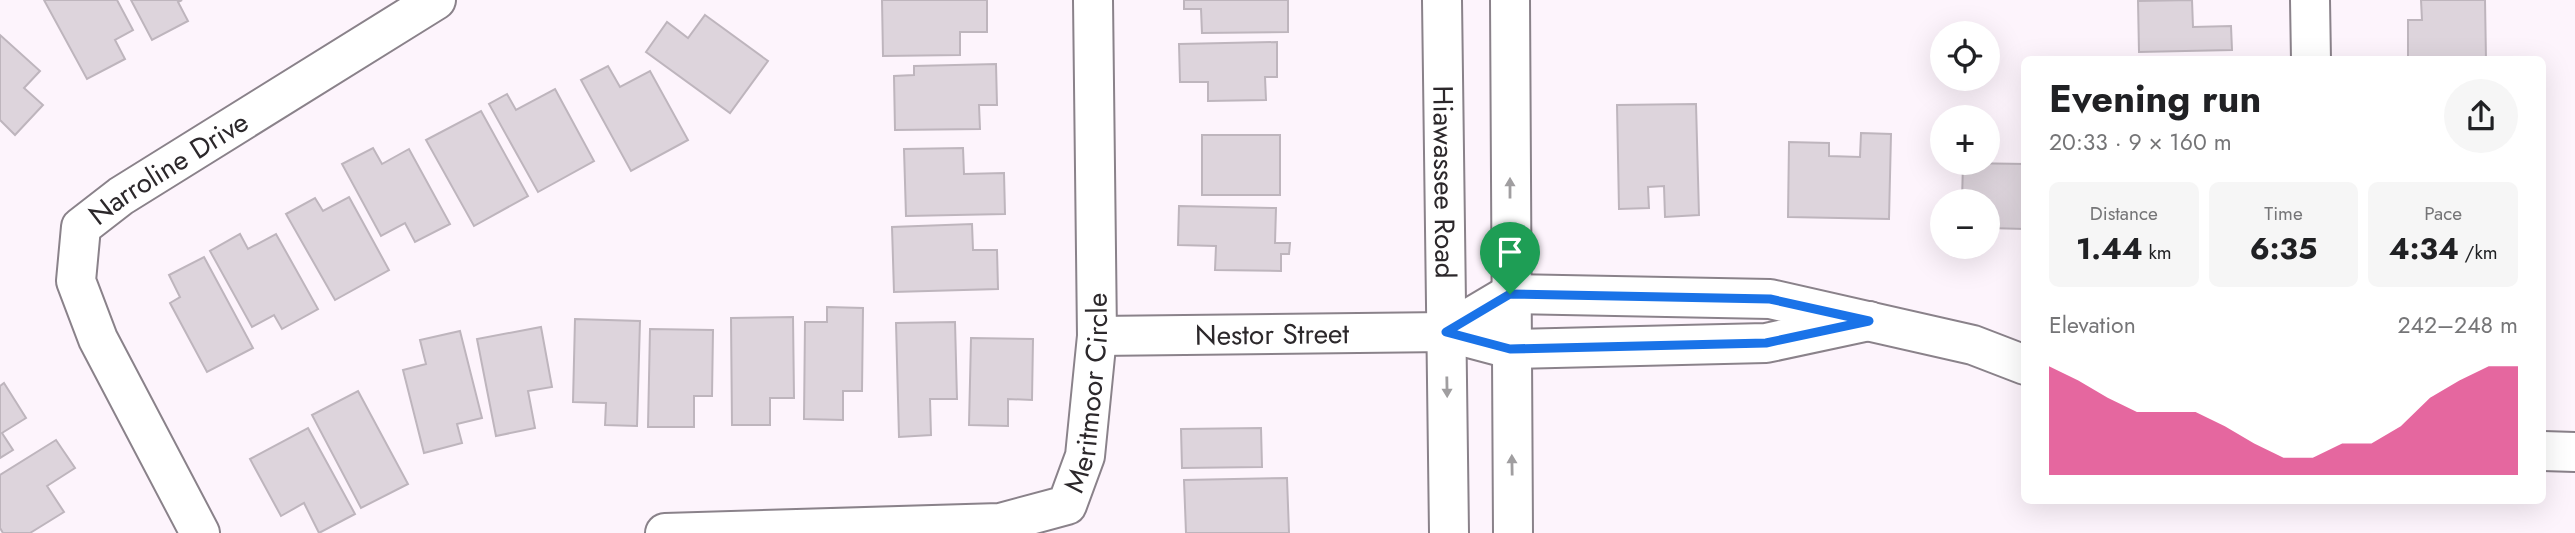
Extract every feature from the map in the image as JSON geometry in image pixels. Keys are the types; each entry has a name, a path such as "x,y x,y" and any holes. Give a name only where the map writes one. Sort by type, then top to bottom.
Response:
{"street":[{"name":"Narroline Drive","path":"200,533 98,339 76,281 80,227 121,196 436,0"},
{"name":"Meritmoor Circle","path":"666,533 1000,523 1067,505 1085,456 1097,336 1093,0"},
{"name":"Hiawassee Road","path":"1442,0 1448,533"},
{"path":"1510,0 1513,533"},
{"path":"2310,0 2311,56"},
{"path":"1446,332 1510,294 1770,299 1973,345 2021,363"},
{"path":"1446,332 1510,349 1766,343 1869,321"},
{"name":"Nestor Street","path":"1097,336 1446,332"},
{"path":"2546,451 2575,452"}],"building":[{"path":"44,0 117,0 133,30 115,40 125,59 87,79"},
{"path":"131,0 182,0 178,2 188,21 152,40"},
{"path":"882,0 987,0 987,32 960,32 960,55 883,56"},
{"path":"1184,0 1288,0 1288,32 1202,33 1201,9 1184,9"},
{"path":"2192,0 2193,27 2231,26 2232,50 2139,52 2138,1"},
{"path":"2421,0 2485,0 2486,56 2408,56 2408,20 2422,20"},
{"path":"705,15 768,61 730,113 646,52 667,22 688,38"},
{"path":"0,35 40,71 24,88 43,105 15,135 0,120"},
{"path":"1277,42 1277,77 1265,77 1266,100 1208,101 1208,82 1180,82 1179,44"},
{"path":"996,64 997,105 979,105 980,129 895,130 894,76 914,75 914,66"},
{"path":"608,66 620,87 650,71 688,140 631,171 581,80"},
{"path":"555,89 594,161 538,192 489,104 507,94 516,110"},
{"path":"1696,104 1699,215 1665,217 1664,186 1648,187 1649,208 1619,209 1617,105"},
{"path":"481,111 528,196 474,226 426,140"},
{"path":"1861,133 1891,134 1889,219 1788,217 1789,142 1829,143 1829,156 1860,157"},
{"path":"1202,135 1280,135 1280,195 1202,195"},
{"path":"373,148 382,164 409,149 450,224 415,242 405,223 381,236 342,164"},
{"path":"963,148 964,174 1004,173 1005,214 906,216 904,149"},
{"path":"2000,164 2021,164 2021,229 2000,228 2000,189 1962,189 1963,175 2000,175"},
{"path":"349,197 389,270 335,300 286,214 315,198 323,211"},
{"path":"1179,206 1276,208 1275,243 1290,243 1289,254 1281,254 1281,271 1215,270 1216,246 1178,245"},
{"path":"972,224 973,250 997,250 998,289 894,292 892,227"},
{"path":"240,234 248,249 276,234 318,309 282,329 274,315 252,327 210,251"},
{"path":"204,257 253,348 207,372 170,303 180,297 169,275"},
{"path":"827,307 863,308 862,391 843,391 843,420 804,419 805,322 827,322"},
{"path":"793,317 794,398 770,398 770,425 732,425 731,318"},
{"path":"575,319 640,321 637,426 605,425 606,403 573,402"},
{"path":"955,322 957,399 930,399 931,435 899,437 896,323"},
{"path":"541,327 552,387 528,391 535,428 496,436 477,339"},
{"path":"650,329 713,330 712,396 694,396 694,427 648,427"},
{"path":"460,331 482,418 457,424 462,443 424,453 403,370 426,364 420,340"},
{"path":"971,338 1033,339 1032,400 1008,399 1008,426 969,425"},
{"path":"4,383 26,418 2,433 13,450 0,458 0,386"},
{"path":"358,391 408,484 361,508 312,415"},
{"path":"308,428 355,514 319,533 304,503 281,516 250,459"},
{"path":"1261,428 1262,467 1182,468 1181,429"},
{"path":"56,440 75,468 47,486 64,512 30,533 3,533 0,528 0,475"},
{"path":"1287,478 1289,533 1186,533 1184,480"}],"route":[{"path":"1510,294 1770,299 1869,321 1766,343 1510,349 1446,332 1510,294"}]}
